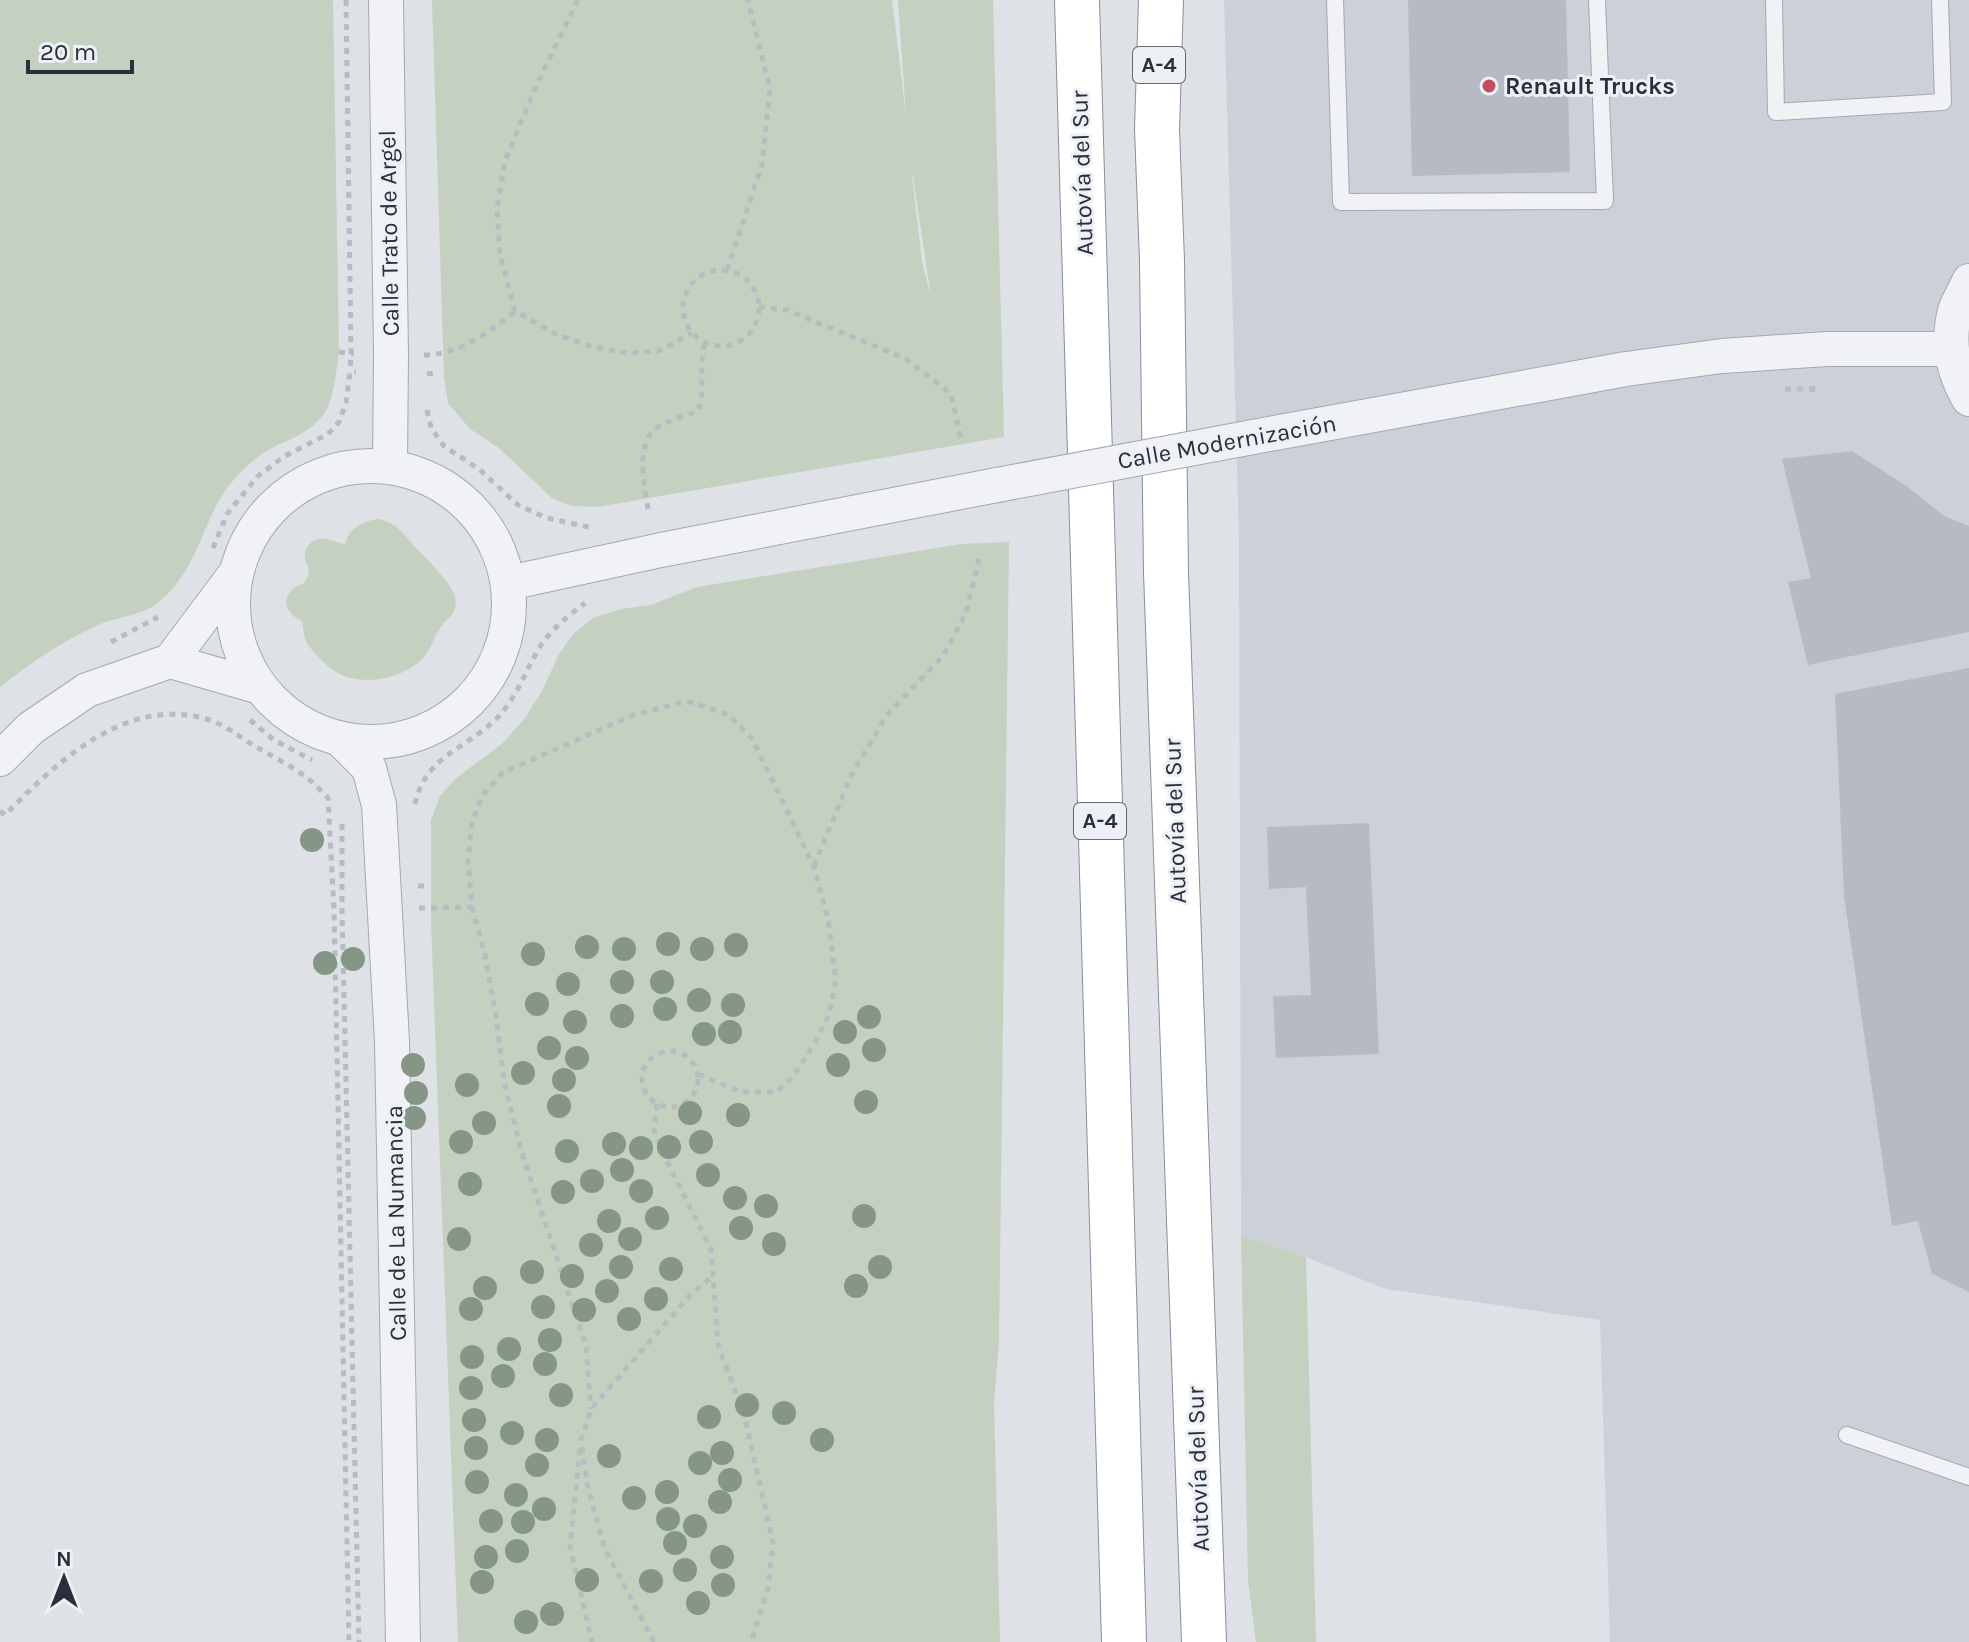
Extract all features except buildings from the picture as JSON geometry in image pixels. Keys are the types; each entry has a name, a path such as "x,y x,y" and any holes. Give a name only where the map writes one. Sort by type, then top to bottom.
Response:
{"highway":[{"name":"Autovía del Sur","path":"1077,0 1124,1642"},
{"path":"1154,0 1157,129"},
{"name":"Autovía del Sur","path":"1161,0 1157,129 1166,572 1204,1642"}],"street":[{"name":"Calle Trato de Argel","path":"386,0 390,466"},
{"path":"1969,281 1956,310 1951,349 1959,383 1969,399"},
{"name":"Calle Modernización","path":"509,583 661,550 997,485 1626,369 1722,356 1827,349 1951,349"},
{"path":"170,661 223,563 251,535 276,503 310,480 349,467 390,466 433,479 469,505 496,541 509,583 510,622 499,660 478,693 449,720 414,736 331,752 310,728 282,710 260,687 245,661 235,632 223,563"},
{"path":"0,759 31,728 87,690 170,661 260,687"},
{"name":"Calle de La Numancia","path":"379,805 414,736"},
{"name":"Calle de La Numancia","path":"331,752 369,768 379,805 392,1041 403,1642"}],"lane":[{"path":"1335,0 1341,202 1356,202 1605,201 1597,0"},
{"path":"1774,0 1776,112 1943,102 1940,0"},
{"path":"1847,1435 1969,1477"}],"path":[{"path":"223,563 227,514 257,477 283,457 328,434 339,422 346,403 351,353 346,0"},
{"path":"578,0 537,84 505,161 497,208 500,255 515,311 558,335 592,347 628,353 659,351 692,333"},
{"path":"727,270 762,165 770,89 748,0"},
{"path":"714,270 727,270 750,283 757,294 759,307 758,320 752,331 742,340 718,346 705,343 692,333 685,322 683,308 685,295 692,284 714,270"},
{"path":"759,307 787,310 906,359 951,394 961,439"},
{"path":"350,372 454,351 492,329 515,311"},
{"path":"648,509 641,471 648,435 659,426 698,411 703,396 701,356 705,343"},
{"path":"339,352 427,374 436,373"},
{"path":"427,374 427,386"},
{"path":"427,397 431,428 444,446 479,469 518,505 547,518 591,528 604,527"},
{"path":"814,867 851,776 886,716 943,656 966,613 979,559"},
{"path":"414,811 418,790 428,772 499,717 513,699 542,645 563,620 596,598"},
{"path":"101,648 161,615"},
{"path":"592,1642 570,1547 581,1440 591,1409 586,1346 518,1136 504,1081 485,955 472,907 468,861 472,824 482,796 502,773 631,716 687,701 729,715 753,740 814,867 828,919 836,981 829,1015 816,1041 793,1077 776,1092 741,1092 698,1074"},
{"path":"0,811 5,815 45,774 90,741 141,718 177,714 212,721 305,776 328,798 334,942 349,1642"},
{"path":"247,718 274,740 331,752"},
{"path":"342,814 359,1642"},
{"path":"384,886 426,886"},
{"path":"427,908 472,907"},
{"path":"662,1052 681,1053 695,1065 698,1074 696,1091 690,1099 675,1107 665,1107 649,1098 642,1081 647,1063 662,1052"},
{"path":"657,1104 654,1129 661,1149 711,1249 718,1345 744,1414 773,1543 768,1588 751,1642"},
{"path":"591,1409 691,1294 713,1276"},
{"path":"581,1440 588,1489 605,1549 654,1642"}],"shaded area":[{"path":"1224,0 1969,0 1969,1642 1610,1642 1600,1320 1386,1289 1241,1235 1239,538"}],"green space":[{"path":"0,0 333,0 339,352 332,393 323,414 303,432 261,454 237,476 215,507 192,559 171,591 150,608 105,622 72,638 0,687"},
{"path":"432,0 892,0 906,116 898,0 993,0 1004,437 597,507 572,506 552,498 499,448 470,429 448,403 444,378","holes":["913,176 931,297 922,262"]},
{"path":"379,519 398,528 441,574 456,603 452,615 413,667 382,679 360,680 340,674 321,660 308,645 302,621 290,612 286,601 291,590 304,583 307,577 309,571 305,554 311,543 329,539 345,544 358,526"},
{"path":"1009,542 999,1342 994,1402 1000,1642 458,1642 431,922 431,820 440,796 455,779 503,743 525,718 559,654 573,634 593,618 621,609 651,605 697,587 961,544"},
{"path":"1241,1235 1306,1257 1316,1642 1256,1642 1248,1580"}],"place":[{"name":"Renault Trucks","path":"1489,86"}]}
